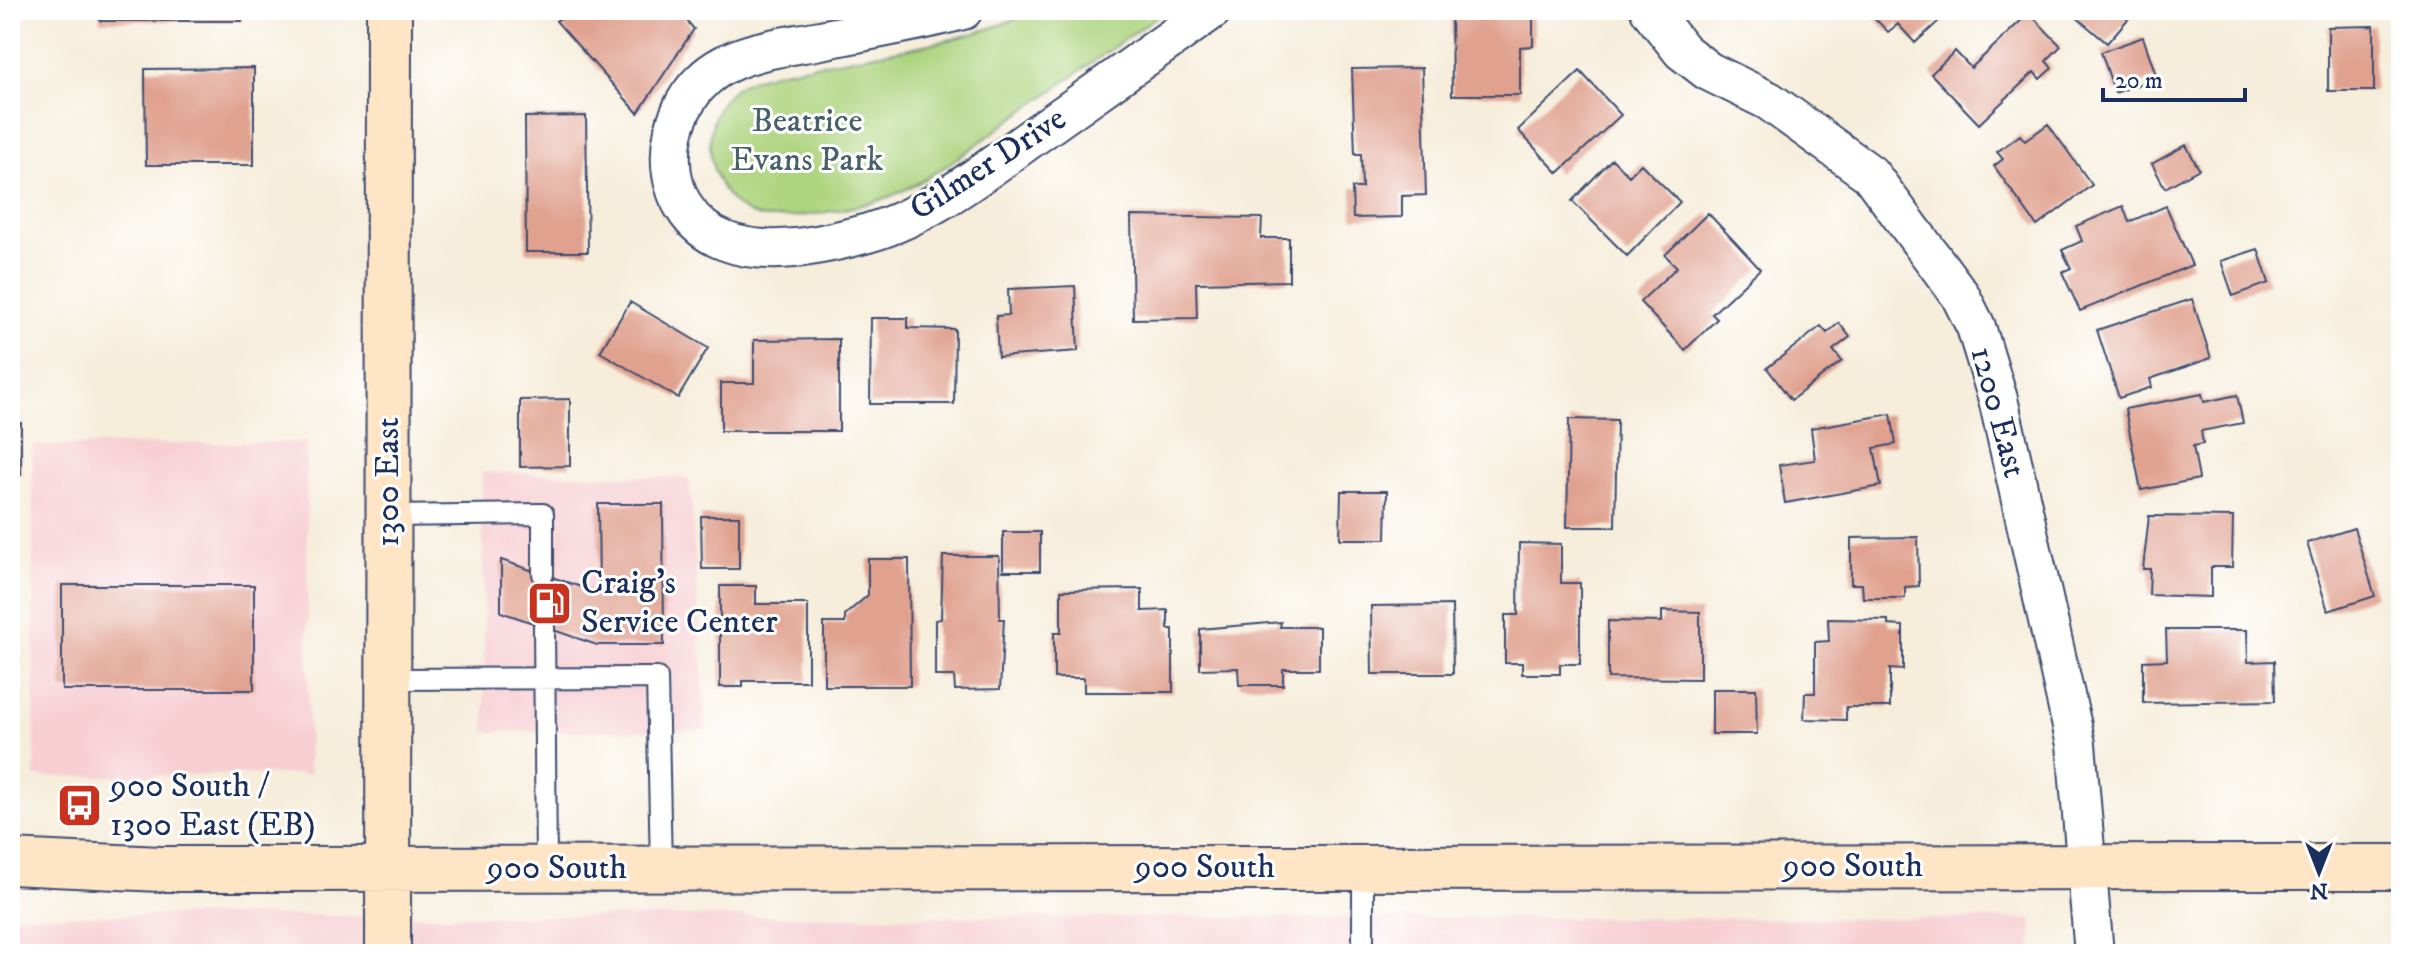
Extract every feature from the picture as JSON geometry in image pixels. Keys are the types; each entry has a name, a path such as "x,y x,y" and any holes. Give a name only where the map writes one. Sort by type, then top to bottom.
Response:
{"street":[{"name":"1300 East","path":"388,954 389,10"},
{"name":"Gilmer Drive","path":"963,10 769,50 716,69 693,89 677,112 671,139 675,190 686,213 701,228 724,241 773,249 801,247 868,233 912,217 985,172 1212,10"},
{"name":"1200 East","path":"1650,10 1682,51 1708,71 1769,101 1870,174 1960,295 1971,317 1989,363 1998,399 2076,744 2094,954"},
{"name":"900 South","path":"10,862 161,869 2401,867"}],"lane":[{"path":"388,516 543,514 543,574"},
{"path":"544,626 546,868"},
{"path":"388,679 657,678 661,868"},
{"path":"1363,867 1363,954"}],"shaded area":[{"path":"306,442 309,774 35,777 32,446"},
{"path":"482,472 690,478 706,730 485,732"},
{"path":"10,915 2032,919 2032,954 10,954"}],"green space":[{"name":"Beatrice Evans Park","path":"1036,10 1166,10 951,162 891,196 826,212 760,217 742,209 728,196 718,180 710,140 713,121 721,103 742,84 791,69 960,37"}],"building":[{"path":"99,10 242,10 242,21 100,21"},
{"path":"571,10 678,10 694,29 638,113 556,21"},
{"path":"1451,10 1533,10 1533,46 1520,47 1520,95 1452,95"},
{"path":"1867,10 1931,10 1940,20 1915,43 1898,24 1888,32"},
{"path":"2082,10 2136,10 2107,43 2076,17"},
{"path":"2029,13 2061,46 2046,61 2052,68 2040,79 2034,72 1979,124 1931,74 1955,51 1971,68"},
{"path":"2374,26 2374,91 2328,91 2328,27"},
{"path":"2143,37 2157,78 2115,93 2101,52"},
{"path":"254,68 254,165 146,165 145,69"},
{"path":"1422,68 1426,195 1402,196 1402,217 1353,218 1352,188 1362,188 1361,154 1355,154 1352,69"},
{"path":"1580,71 1621,115 1558,173 1518,130"},
{"path":"586,116 588,252 526,252 525,117"},
{"path":"2048,124 2092,185 2037,226 1994,166 2003,159 1997,152 2020,135 2025,141"},
{"path":"2186,145 2199,169 2165,188 2152,164"},
{"path":"1612,159 1629,176 1641,164 1680,202 1627,256 1572,201"},
{"path":"2123,206 2129,222 2166,206 2192,265 2080,311 2062,272 2071,268 2062,250 2082,241 2076,226"},
{"path":"1708,213 1760,269 1712,314 1717,319 1685,350 1640,302 1677,267 1665,255"},
{"path":"1131,216 1262,218 1261,238 1289,238 1289,281 1196,283 1197,318 1133,319"},
{"path":"2258,249 2269,283 2233,296 2221,261"},
{"path":"1075,286 1078,351 998,357 996,316 1009,315 1008,289"},
{"path":"2192,299 2211,358 2150,379 2152,387 2119,398 2097,330"},
{"path":"630,302 708,348 678,398 600,352"},
{"path":"871,318 908,318 908,328 955,329 954,404 870,404"},
{"path":"1839,323 1850,337 1833,350 1842,361 1791,400 1767,368 1821,326 1827,333"},
{"path":"839,339 839,431 721,431 721,383 754,383 754,340"},
{"path":"2202,394 2204,402 2237,395 2243,423 2201,431 2203,444 2193,446 2199,479 2141,490 2125,409"},
{"path":"570,399 570,466 520,467 520,400"},
{"path":"1891,414 1896,444 1874,448 1881,486 1785,503 1779,465 1815,460 1811,428"},
{"path":"1569,419 1617,420 1615,527 1567,527"},
{"path":"10,423 21,423 21,475 10,475"},
{"path":"1341,491 1387,491 1386,539 1340,539"},
{"path":"598,504 663,504 664,645 597,645 501,612 501,560 599,593"},
{"path":"701,516 739,516 739,569 702,569"},
{"path":"2149,516 2233,517 2232,567 2211,567 2211,597 2149,595 2150,569 2143,569"},
{"path":"2354,528 2375,596 2328,611 2307,543"},
{"path":"1003,532 1040,532 1040,571 1003,571"},
{"path":"1918,537 1919,586 1905,587 1905,598 1863,598 1862,584 1851,584 1851,538"},
{"path":"1519,543 1561,544 1561,583 1580,583 1580,664 1560,664 1560,674 1522,674 1522,663 1505,663 1505,615 1518,615"},
{"path":"943,556 999,556 1000,619 1004,619 1000,689 955,690 954,676 935,676 935,620 941,619"},
{"path":"868,559 909,559 910,686 824,686 824,623 845,623 845,615 868,595"},
{"path":"62,585 254,585 254,690 62,690"},
{"path":"720,586 756,586 756,604 808,604 808,681 743,681 743,687 720,687"},
{"path":"1142,589 1142,611 1168,610 1168,629 1173,629 1173,692 1084,692 1084,678 1054,678 1054,633 1061,633 1061,590"},
{"path":"1452,605 1453,674 1372,674 1371,606"},
{"path":"1662,611 1700,612 1700,679 1608,678 1608,621 1662,622"},
{"path":"1828,619 1888,620 1888,625 1903,626 1903,670 1890,669 1890,707 1846,707 1846,720 1804,719 1805,693 1815,693 1815,642 1829,641"},
{"path":"1281,622 1280,627 1319,627 1319,669 1283,669 1283,685 1239,685 1238,668 1200,669 1200,629"},
{"path":"2166,630 2247,630 2248,662 2274,661 2275,701 2143,703 2143,661 2167,660"},
{"path":"1712,689 1756,689 1757,734 1712,734"}],"place":[{"name":"Craig's Service Center","path":"550,603"},
{"name":"900 South / 1300 East (EB)","path":"79,806"}]}
